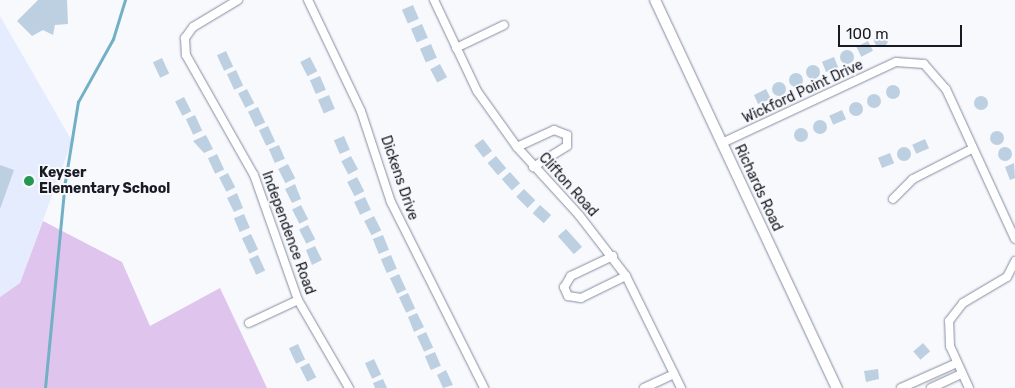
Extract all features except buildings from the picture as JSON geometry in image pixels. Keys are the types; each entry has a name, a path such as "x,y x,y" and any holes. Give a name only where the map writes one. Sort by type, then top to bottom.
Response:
{"street":[{"name":"Independence Road","path":"238,0 203,17 185,38 184,47 254,175 298,300 349,388"},
{"name":"Dickens Drive","path":"308,0 361,111 391,202 484,388"},
{"name":"Clifton Road","path":"434,0 477,91 533,167 613,256 626,276 681,388"},
{"name":"Richards Road","path":"655,0 836,388"},
{"path":"456,48 504,25"},
{"name":"Wickford Point Drive","path":"722,143 896,62 924,64 946,89 972,149"},
{"path":"517,147 554,130 567,135 567,146 533,167"},
{"path":"893,199 913,179 972,149 1012,223 1015,239"},
{"path":"613,256 571,276 564,287 568,296 581,298 626,276"},
{"path":"968,388 950,346 949,321 963,303 1007,277 1015,261"},
{"path":"249,323 298,300"},
{"path":"901,388 957,363"},
{"path":"644,388 674,374"},
{"path":"931,388 961,374"}],"shaded area":[{"name":"Keyser Elementary School","path":"0,16 72,141 20,283 0,297"},
{"path":"43,221 122,262 150,326 220,288 267,388 0,388 0,297 20,283"}],"waterway":[{"path":"45,388 65,182 78,102 113,39 125,0"}],"place":[{"name":"Keyser Elementary School","path":"29,181"}]}
